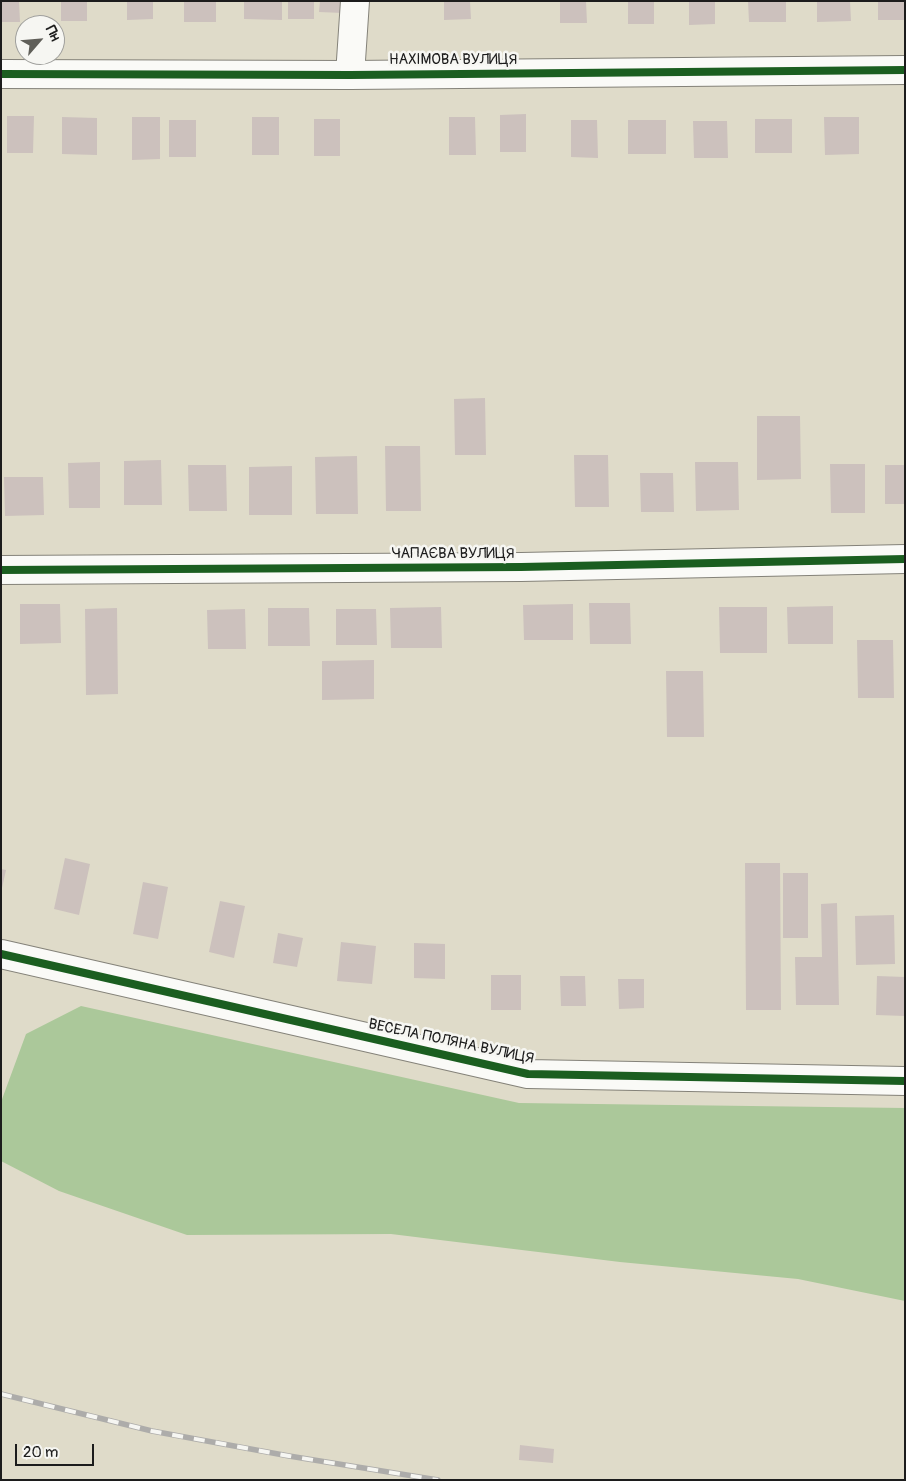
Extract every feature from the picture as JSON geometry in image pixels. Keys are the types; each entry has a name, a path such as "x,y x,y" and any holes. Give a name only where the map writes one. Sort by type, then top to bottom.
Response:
{"street":[{"path":"350,74 355,1"},
{"name":"НАХІМОВА ВУЛИЦЯ","path":"1,74 350,74 905,70"},
{"name":"ЧАПАЄВА ВУЛИЦЯ","path":"1,570 521,567 905,559"},
{"name":"ВЕСЕЛА ПОЛЯНА ВУЛИЦЯ","path":"1,954 528,1074 905,1081"}],"green space":[{"path":"81,1006 519,1103 905,1108 905,1301 798,1279 620,1262 391,1234 187,1235 59,1191 1,1161 1,1102 26,1034"}],"building":[{"path":"1,1 19,1 20,15 15,15 15,22 1,22"},
{"path":"61,1 87,1 87,21 65,21 65,15 61,15"},
{"path":"127,1 153,1 153,19 127,20"},
{"path":"184,1 216,1 216,22 184,22"},
{"path":"244,1 282,1 282,20 244,19"},
{"path":"288,1 314,1 314,19 288,19"},
{"path":"320,1 344,1 343,13 319,12"},
{"path":"444,1 470,1 471,19 444,20"},
{"path":"560,1 586,1 587,23 560,23"},
{"path":"628,1 654,1 654,24 628,24"},
{"path":"689,1 715,1 715,24 689,25"},
{"path":"748,1 786,1 786,22 749,22"},
{"path":"817,1 850,1 851,21 817,22"},
{"path":"878,1 905,1 905,20 878,20"},
{"path":"526,114 526,152 500,152 500,115"},
{"path":"7,116 34,116 33,153 7,153"},
{"path":"62,117 97,118 97,155 62,154"},
{"path":"132,117 160,117 160,159 132,160"},
{"path":"252,117 279,117 279,155 252,155"},
{"path":"449,117 475,117 476,155 449,155"},
{"path":"824,117 859,117 859,154 825,155"},
{"path":"314,119 340,119 340,156 314,156"},
{"path":"755,119 792,119 792,153 755,153"},
{"path":"169,120 196,120 196,157 169,157"},
{"path":"571,120 597,120 598,158 571,157"},
{"path":"628,120 666,120 666,154 628,154"},
{"path":"693,121 727,121 728,158 694,158"},
{"path":"485,398 486,455 455,455 454,399"},
{"path":"757,416 800,416 801,479 757,480"},
{"path":"385,446 420,446 421,511 386,511"},
{"path":"574,455 608,455 609,507 575,507"},
{"path":"357,456 358,514 316,514 315,457"},
{"path":"161,460 162,505 124,505 124,461"},
{"path":"100,462 100,508 69,508 68,463"},
{"path":"695,462 738,462 739,510 696,511"},
{"path":"830,464 865,464 865,513 831,513"},
{"path":"188,465 226,465 227,511 189,511"},
{"path":"885,465 905,465 905,504 885,504"},
{"path":"292,466 292,515 249,515 249,467"},
{"path":"640,473 673,473 674,512 641,512"},
{"path":"4,477 43,477 44,515 5,516"},
{"path":"589,603 630,603 631,644 590,644"},
{"path":"20,604 60,604 61,643 20,644"},
{"path":"573,604 573,640 524,640 523,605"},
{"path":"833,606 833,644 788,644 787,607"},
{"path":"441,607 442,648 391,648 390,608"},
{"path":"719,607 767,607 767,653 720,653"},
{"path":"117,608 118,694 86,695 85,609"},
{"path":"268,608 309,608 310,646 268,646"},
{"path":"245,609 246,649 208,649 207,610"},
{"path":"336,609 376,609 377,645 336,645"},
{"path":"857,640 893,640 894,698 858,698"},
{"path":"374,660 374,699 322,700 322,661"},
{"path":"666,671 703,671 704,737 667,737"},
{"path":"65,858 90,864 79,915 54,909"},
{"path":"745,863 780,863 781,1010 746,1010"},
{"path":"1,869 6,870 2,888 1,888"},
{"path":"783,873 808,873 808,938 783,938"},
{"path":"143,882 168,887 158,939 133,934"},
{"path":"220,901 245,906 234,958 209,952"},
{"path":"837,903 839,1005 796,1005 795,957 822,957 821,904"},
{"path":"894,915 895,964 856,965 855,916"},
{"path":"278,933 303,938 297,967 273,963"},
{"path":"341,942 376,946 372,984 337,981"},
{"path":"414,943 445,944 445,979 414,978"},
{"path":"491,975 521,975 521,1010 491,1010"},
{"path":"560,976 585,976 586,1006 561,1006"},
{"path":"877,976 905,977 905,1016 876,1015"},
{"path":"618,979 644,979 644,1008 619,1009"},
{"path":"520,1445 554,1449 553,1463 519,1460"}],"railway":[{"path":"1,1394 152,1431 289,1456 438,1480"}],"cycle path":[{"path":"1,74 350,75 905,70"},
{"path":"1,570 521,567 905,559"},
{"path":"1,954 528,1074 905,1081"}]}
